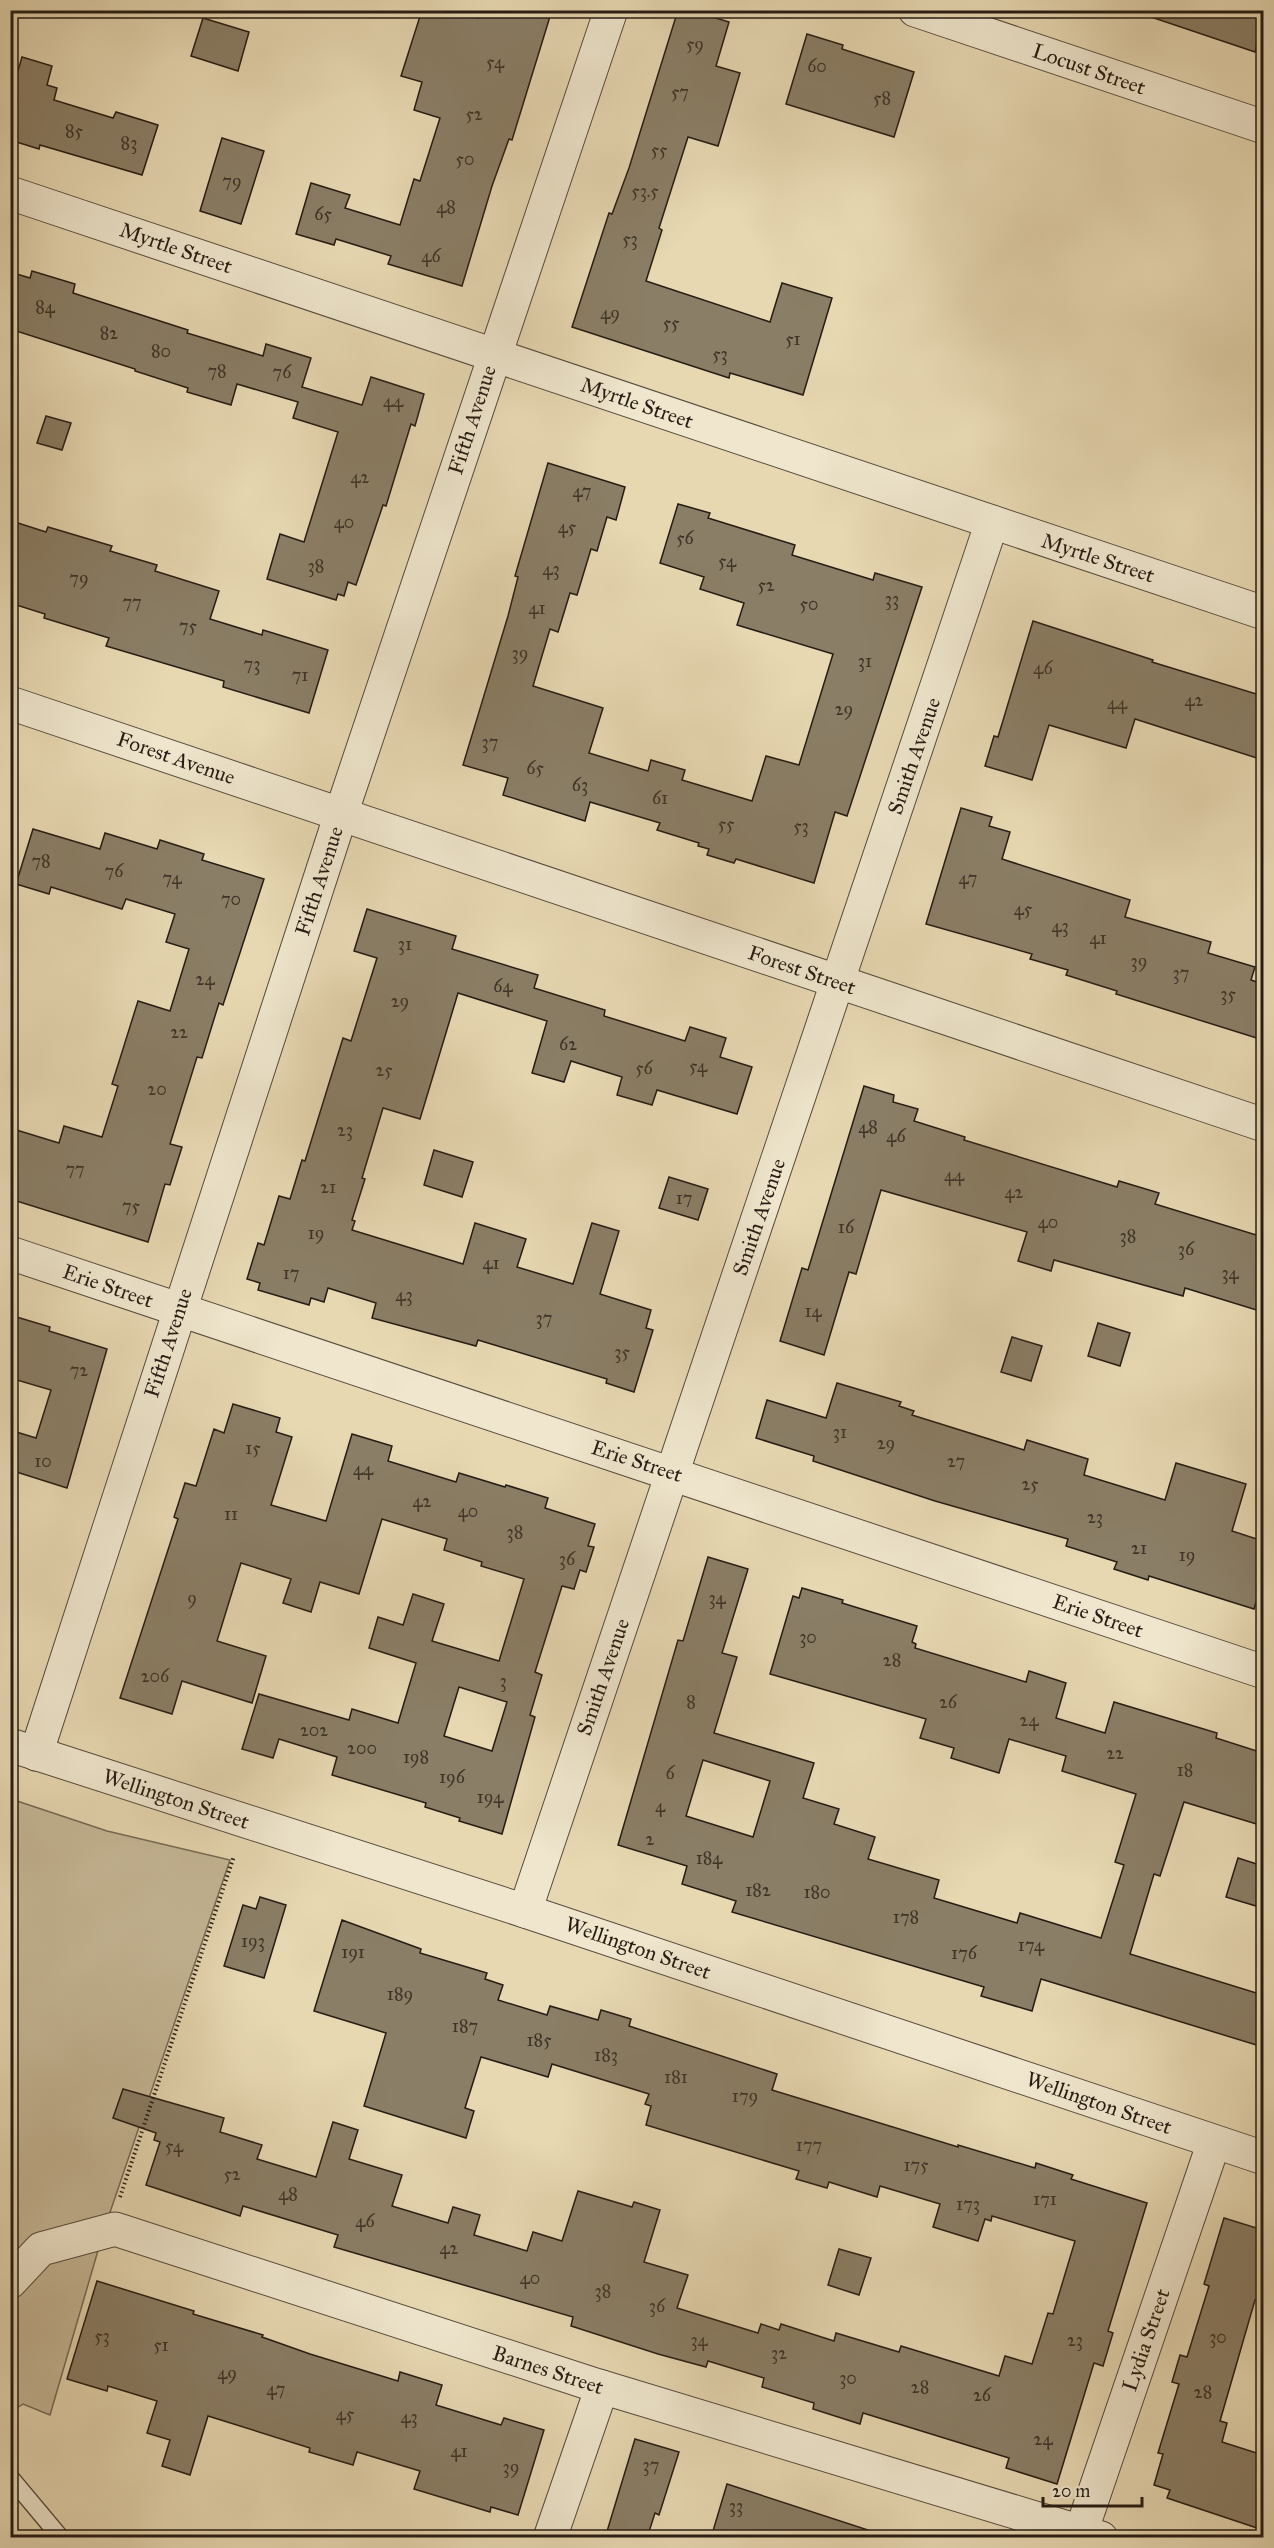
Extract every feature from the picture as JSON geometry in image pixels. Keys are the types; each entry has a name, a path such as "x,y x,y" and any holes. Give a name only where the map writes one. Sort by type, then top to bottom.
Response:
{"street":[{"name":"Fifth Avenue","path":"23,1749 179,1310 341,814 610,10"},
{"name":"Locust Street","path":"915,10 1263,127"},
{"name":"Myrtle Street","path":"10,193 1263,613"},
{"name":"Smith Avenue","path":"525,1911 992,522"},
{"name":"Forest Avenue","path":"10,703 341,814"},
{"name":"Forest Street","path":"341,814 1263,1125"},
{"name":"Erie Street","path":"10,1253 1263,1672"},
{"name":"Wellington Street","path":"23,1749 525,1911 1263,2158"},
{"name":"Lydia Street","path":"1087,2535 1214,2142"},
{"name":"Barnes Street","path":"10,2282 41,2249 115,2229 602,2387 1087,2535"},
{"path":"550,2538 602,2387"}],"lane":[{"path":"10,2477 61,2538"}],"path":[{"path":"117,2206 234,1856"}],"shaded area":[{"path":"11,1799 107,1831 230,1860 104,2230 50,2415 23,2404 11,2412"}],"building":[{"path":"422,10 453,10 478,18 481,10 552,10 512,140 509,139 492,186 462,286 388,264 391,256 336,239 334,245 296,234 311,183 350,195 345,208 400,225 414,179 420,181 440,118 414,110 422,82 401,76"},
{"path":"678,10 690,10 729,22 716,66 740,73 718,146 688,137 659,228 662,230 646,281 770,322 782,283 832,298 803,395 730,373 729,378 572,327 609,213 612,214 629,168"},
{"path":"1152,10 1263,10 1263,23 1255,52 1151,17"},
{"path":"203,18 249,32 238,71 191,56"},
{"path":"807,34 843,45 842,49 914,72 894,137 786,104"},
{"path":"22,57 52,66 47,85 57,88 54,100 113,118 116,112 158,125 142,175 40,145 39,149 10,140 10,80 15,81"},
{"path":"222,138 264,151 241,224 200,211"},
{"path":"32,271 75,284 73,293 188,330 187,333 263,356 266,344 311,358 302,387 362,405 371,377 424,394 415,426 411,424 386,506 383,505 356,585 348,582 344,596 338,594 336,600 267,579 280,534 304,542 338,432 293,418 298,402 237,384 231,405 187,392 188,388 135,371 135,369 10,329 10,272 30,278"},
{"path":"46,416 71,423 62,450 37,443"},
{"path":"548,463 625,487 616,520 607,517 597,551 591,549 577,595 570,593 558,632 550,629 533,686 603,708 589,753 648,771 651,760 685,770 682,780 752,801 766,756 799,765 833,654 737,625 744,603 700,589 704,577 660,563 678,504 710,513 708,518 795,545 792,555 873,580 875,573 922,587 847,816 835,812 814,883 736,859 734,863 707,855 709,849 698,846 699,843 657,830 660,823 590,802 585,821 503,795 508,778 463,765 508,616 518,577 515,576"},
{"path":"18,523 46,532 48,527 112,546 110,551 157,565 155,571 219,591 210,619 262,635 263,630 328,650 309,713 223,687 224,681 106,646 109,638 44,618 45,614 10,603 10,549"},
{"path":"1033,621 1153,660 1152,662 1263,696 1263,760 1135,719 1126,748 1049,725 1032,780 985,766 994,736 998,737"},
{"path":"961,808 992,817 989,826 1010,832 1002,859 1130,900 1125,917 1211,942 1208,953 1255,967 1251,980 1263,984 1263,1040 1116,994 1117,991 1066,975 1068,970 1030,959 1032,954 926,924"},
{"path":"33,829 100,849 105,833 157,849 160,840 204,854 202,860 264,879 223,1005 219,1003 202,1058 197,1057 170,1144 182,1147 170,1185 165,1184 148,1242 10,1199 10,1128 59,1143 64,1126 102,1137 118,1086 112,1084 138,1001 170,1011 189,949 166,942 175,914 126,899 122,909 51,887 49,894 16,884"},
{"path":"367,909 456,936 452,949 538,975 534,988 605,1010 604,1016 685,1041 690,1027 726,1038 720,1057 752,1067 737,1114 657,1090 652,1105 617,1095 622,1077 571,1061 564,1082 532,1073 547,1021 458,993 420,1119 383,1108 362,1178 365,1179 352,1220 355,1221 352,1230 463,1264 475,1223 526,1239 517,1267 573,1284 592,1223 619,1231 600,1294 651,1310 646,1328 653,1330 634,1392 606,1383 607,1379 478,1340 476,1346 372,1318 376,1303 328,1288 324,1302 311,1298 309,1305 258,1290 260,1283 247,1279 258,1243 264,1245 279,1196 290,1199 302,1160 305,1161 343,1038 351,1041 377,958 354,951"},
{"path":"864,1086 894,1095 893,1102 918,1109 914,1121 965,1137 964,1140 1117,1187 1119,1181 1159,1193 1155,1204 1263,1237 1263,1312 1185,1288 1183,1296 1054,1260 1051,1271 1018,1261 1027,1232 881,1190 856,1274 849,1272 824,1355 780,1341 802,1268 808,1270"},
{"path":"434,1150 473,1162 462,1197 424,1185"},
{"path":"669,1177 708,1189 698,1220 659,1208"},
{"path":"10,1315 50,1327 49,1331 107,1349 67,1488 10,1470 10,1430 36,1438 51,1390 10,1378"},
{"path":"1098,1323 1130,1333 1120,1366 1088,1356"},
{"path":"1012,1337 1042,1346 1031,1381 1001,1372"},
{"path":"837,1383 901,1402 899,1406 914,1411 912,1415 1024,1450 1027,1440 1088,1459 1084,1475 1165,1500 1176,1463 1246,1484 1232,1531 1263,1541 1263,1579 1254,1609 1149,1576 1148,1580 1114,1569 1117,1562 1066,1546 1068,1539 935,1501 813,1461 814,1456 756,1438 767,1400 826,1418"},
{"path":"233,1404 280,1418 276,1432 292,1437 271,1505 326,1521 352,1434 392,1446 388,1461 456,1482 459,1473 505,1487 506,1485 548,1498 545,1508 595,1524 588,1546 594,1547 586,1572 580,1570 574,1589 562,1586 535,1672 542,1675 530,1715 535,1717 502,1834 459,1821 460,1818 425,1807 426,1803 332,1775 337,1757 279,1739 273,1758 242,1749 259,1694 349,1720 352,1709 398,1723 416,1663 369,1648 378,1617 403,1625 413,1594 444,1604 432,1641 499,1661 524,1579 481,1566 482,1562 444,1550 447,1539 382,1519 359,1594 320,1582 311,1612 283,1603 291,1579 241,1563 217,1641 266,1656 252,1703 182,1681 172,1714 120,1698 178,1519 174,1517 185,1483 196,1486 214,1429 224,1433","holes":["459,1687 507,1702 492,1751 444,1736"]},
{"path":"708,1557 748,1569 722,1653 737,1657 714,1733 814,1763 803,1798 839,1809 834,1824 875,1837 868,1859 939,1880 934,1898 1017,1923 1020,1913 1101,1938 1124,1865 1115,1862 1136,1794 1062,1771 1066,1756 1009,1739 999,1773 951,1758 954,1748 920,1738 926,1719 770,1674 793,1596 799,1598 802,1588 917,1626 912,1642 916,1644 915,1648 1026,1682 1029,1671 1066,1683 1056,1718 1105,1733 1114,1702 1217,1733 1216,1738 1263,1753 1263,1826 1184,1802 1160,1876 1154,1874 1130,1954 1263,1995 1263,2047 1041,1979 1032,2011 981,1996 984,1987 732,1912 736,1901 682,1884 687,1866 618,1845 678,1640 683,1641","holes":["703,1760 770,1781 753,1837 686,1816"]},
{"path":"1238,1858 1263,1866 1263,1882 1256,1906 1226,1897"},
{"path":"260,1897 286,1905 264,1978 224,1966 243,1905 256,1909"},
{"path":"342,1920 421,1949 420,1953 487,1973 485,1979 503,1985 498,2000 547,2015 550,2006 598,2020 601,2010 631,2019 629,2026 777,2074 772,2090 958,2147 958,2145 1035,2168 1036,2163 1073,2175 1071,2179 1147,2203 1108,2331 1113,2333 1103,2366 1094,2363 1057,2484 1006,2468 1009,2458 863,2413 860,2424 813,2409 814,2403 762,2387 764,2378 708,2361 706,2367 658,2354 571,2326 573,2317 334,2247 338,2235 243,2206 240,2216 146,2185 160,2142 154,2140 156,2133 113,2118 123,2089 224,2118 220,2132 262,2145 257,2159 316,2177 333,2122 358,2130 349,2159 402,2175 392,2206 448,2223 453,2207 480,2215 474,2235 527,2251 533,2232 562,2241 578,2191 632,2207 634,2202 660,2210 644,2262 688,2275 677,2308 758,2333 761,2324 779,2330 781,2324 834,2341 836,2333 899,2352 901,2346 999,2376 1005,2356 1032,2364 1048,2313 1053,2314 1075,2241 992,2216 991,2221 985,2219 978,2241 933,2227 940,2204 880,2186 877,2197 829,2182 827,2188 796,2179 799,2171 646,2125 651,2106 645,2104 649,2094 552,2064 548,2077 481,2057 465,2108 474,2111 466,2138 364,2106 386,2033 314,2011"},
{"path":"1224,2218 1263,2230 1263,2302 1255,2300 1220,2421 1227,2423 1222,2442 1263,2455 1263,2505 1257,2528 1167,2498 1170,2490 1154,2485 1163,2454 1158,2453 1179,2384 1172,2382 1180,2355 1187,2357 1209,2286 1204,2284"},
{"path":"839,2249 871,2258 859,2295 828,2285"},
{"path":"97,2281 194,2311 193,2314 263,2335 262,2337 310,2354 398,2381 400,2372 442,2385 436,2405 501,2425 504,2418 544,2430 518,2515 491,2507 490,2512 414,2489 420,2471 357,2452 353,2465 309,2452 310,2448 208,2416 190,2475 162,2466 170,2440 147,2433 157,2401 108,2386 107,2391 67,2379"},
{"path":"635,2439 679,2452 659,2515 655,2513 647,2538 605,2538"},
{"path":"727,2484 871,2531 870,2538 733,2538 713,2531"}]}
